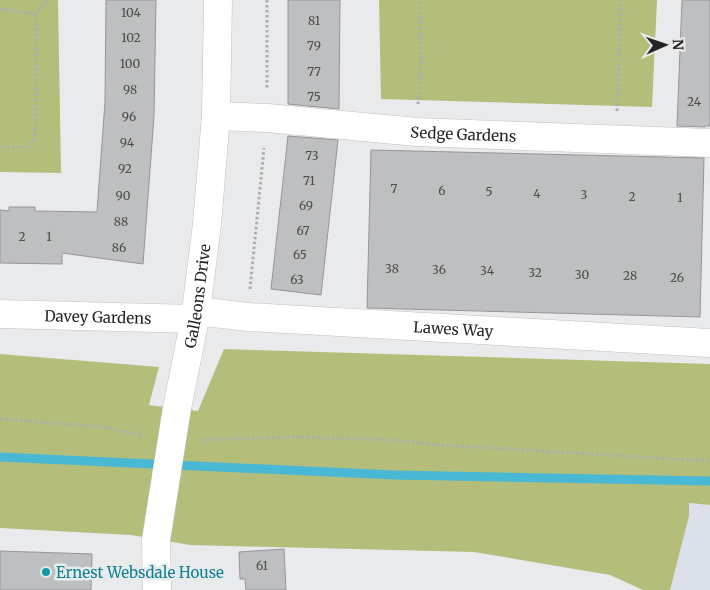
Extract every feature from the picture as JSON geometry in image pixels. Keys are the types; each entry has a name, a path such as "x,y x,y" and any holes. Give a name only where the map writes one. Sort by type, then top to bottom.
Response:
{"street":[{"name":"Galleons Drive","path":"157,590 156,540 176,408 195,315 207,224 216,116 218,0"},
{"name":"Sedge Gardens","path":"216,116 268,118 417,132 710,143"},
{"name":"Davey Gardens","path":"0,314 195,315"},
{"name":"Lawes Way","path":"195,315 710,343"}],"path":[{"path":"35,15 48,0"},
{"path":"267,0 267,90"},
{"path":"417,132 421,66 420,0"},
{"path":"616,140 621,0"},
{"path":"0,9 35,15 38,18 35,139 29,147 0,147"},
{"path":"250,296 265,140"},
{"path":"0,420 104,427 151,437"},
{"path":"201,440 293,437 395,440 438,445 710,462"}],"shaded area":[{"path":"689,503 710,505 710,590 670,590 689,516"}],"green space":[{"path":"0,0 58,0 61,173 0,172"},
{"path":"379,0 657,0 652,107 381,99"},
{"path":"224,349 710,364 710,505 689,503 689,516 670,590 643,590 610,575 474,552 190,545 131,535 0,528 0,354 159,367 149,405 198,411"}],"building":[{"path":"106,0 156,0 154,116 143,264 62,253 62,264 0,263 0,210 9,211 9,207 35,207 35,211 97,212 105,102"},
{"path":"288,0 340,0 339,109 288,104"},
{"path":"682,0 710,0 710,126 677,126"},
{"path":"288,136 338,140 321,295 271,289"},
{"path":"371,150 704,158 700,317 367,308"},
{"path":"284,549 286,590 246,590 245,579 240,579 239,552"},
{"name":"Ernest Websdale House","path":"0,551 92,554 91,590 0,590"}],"waterway":[{"path":"0,457 395,475 710,481"}],"place":[{"name":"Ernest Websdale House","path":"46,572"}]}
